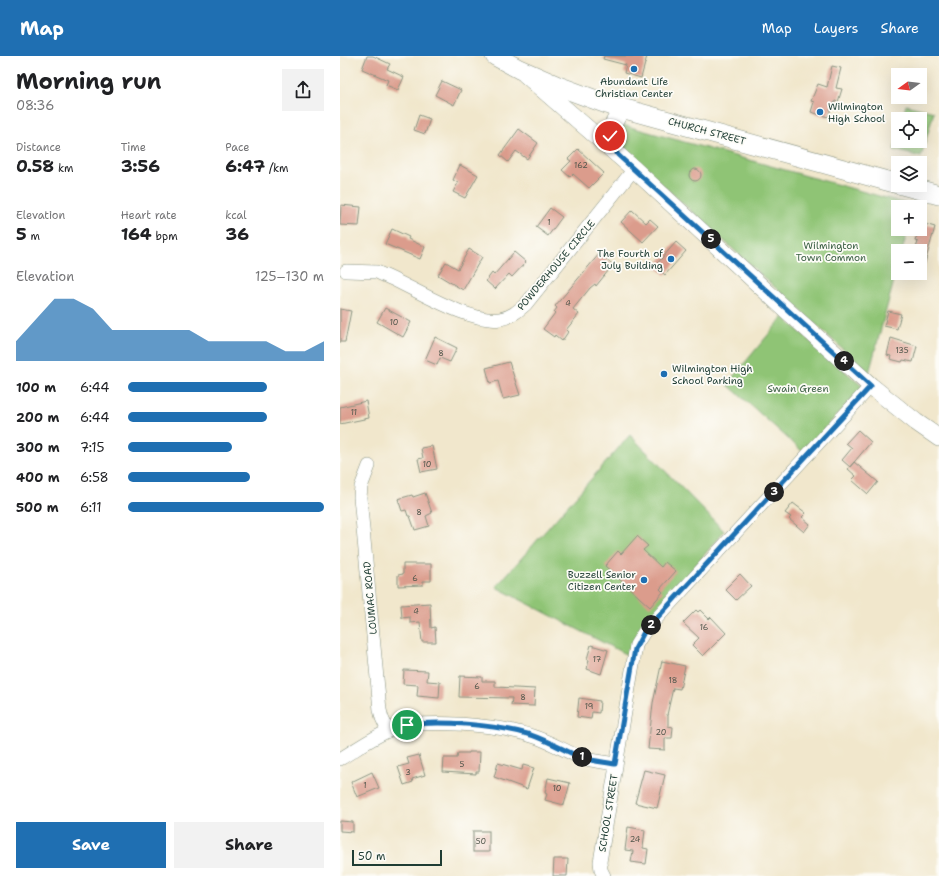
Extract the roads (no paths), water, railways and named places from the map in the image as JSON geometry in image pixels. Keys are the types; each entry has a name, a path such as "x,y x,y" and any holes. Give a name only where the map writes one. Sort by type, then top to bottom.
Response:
{"main road":[{"name":"CHURCH STREET","path":"495,56 519,69 582,96 622,109 891,182"},
{"path":"927,192 939,195"}],"street":[{"path":"519,69 634,169 871,386 939,438"},
{"path":"618,155 610,141 610,132 613,123 622,109"},
{"name":"POWDERHOUSE CIRCLE","path":"346,271 377,272 475,317 493,319 505,317 515,313 526,304 634,169"},
{"name":"SCHOOL STREET","path":"604,876 601,870 600,862 615,764 635,649 644,632 871,386"},
{"name":"LOUMAC ROAD","path":"369,466 361,487 360,497 380,710 388,731"},
{"path":"340,759 388,731 407,725 417,724 466,725 498,728 532,736 588,759 615,764"}],"place":[{"name":"Abundant Life Christian Center","path":"634,69"},
{"name":"Wilmington High School","path":"820,112"},
{"name":"The Fourth of July Building","path":"671,259"},
{"name":"Wilmington High School Parking","path":"664,374"},
{"name":"Buzzell Senior Citizen Center","path":"644,580"}],"park label":[{"name":"Wilmington Town Common","path":"831,250"},
{"name":"Swain Green","path":"798,388"}]}
